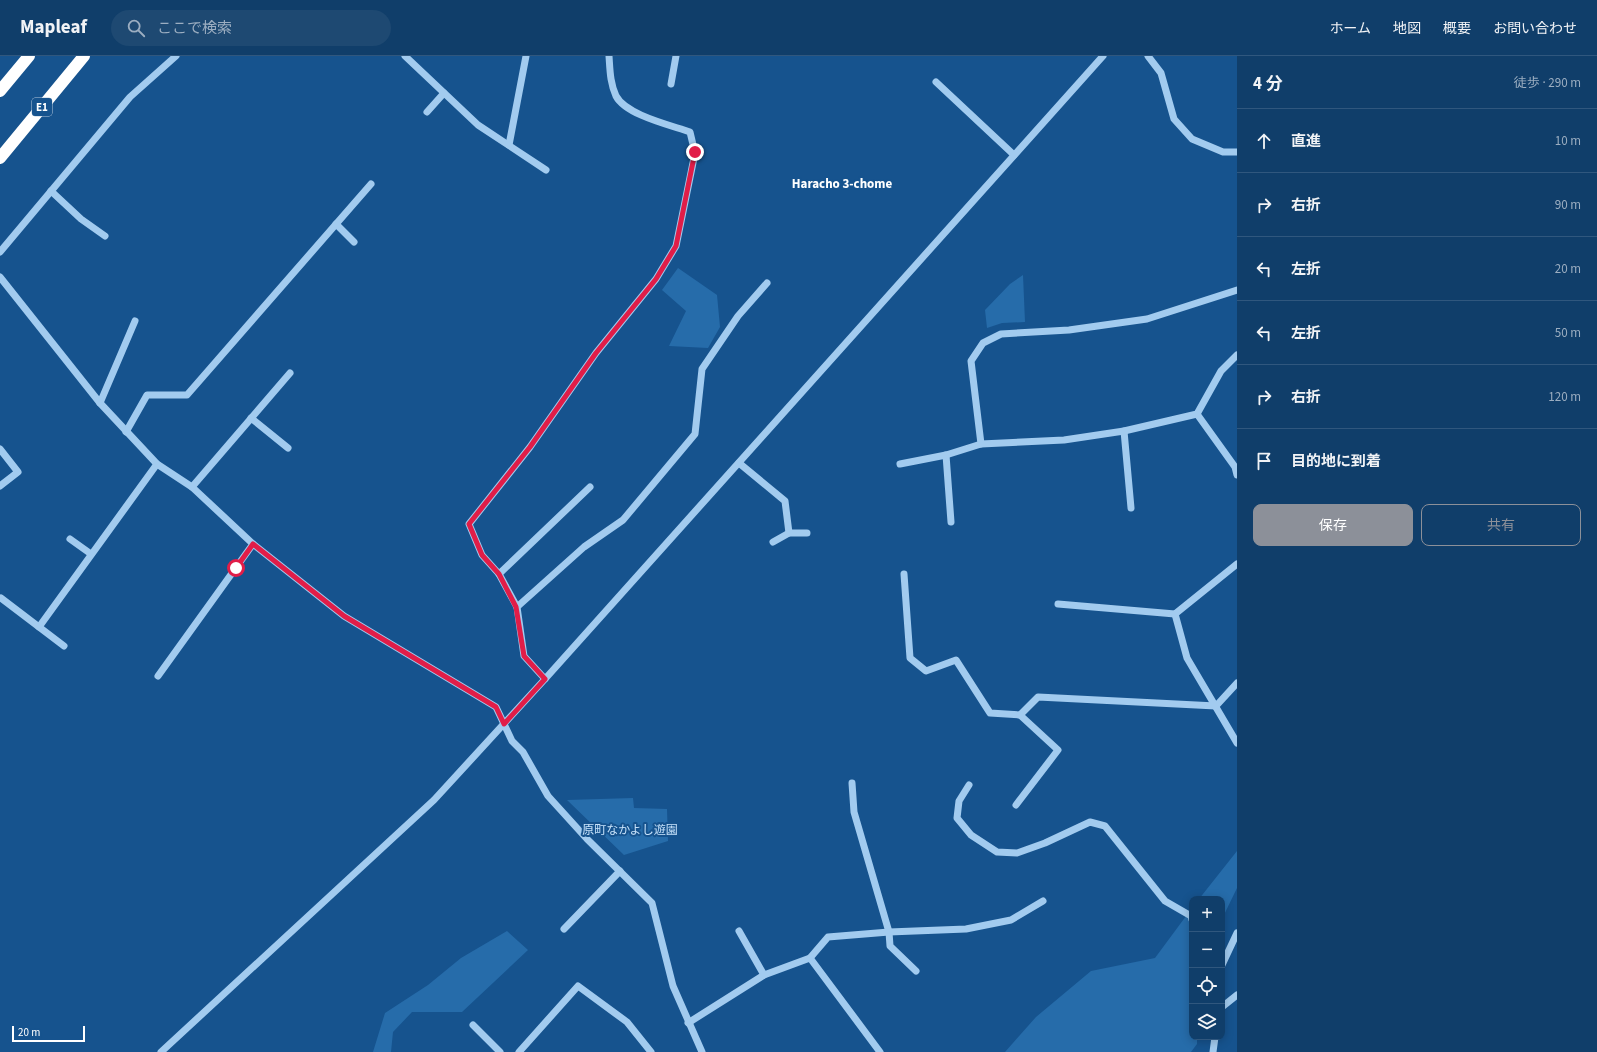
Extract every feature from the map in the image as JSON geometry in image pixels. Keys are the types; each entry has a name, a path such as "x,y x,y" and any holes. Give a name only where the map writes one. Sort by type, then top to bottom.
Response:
{"highway":[{"path":"0,91 29,56"},
{"name":"E1","path":"0,158 84,56"}],"street":[{"path":"0,252 130,98 176,56"},
{"path":"405,56 478,125 546,170"},
{"path":"509,145 526,56"},
{"path":"545,679 524,656 516,607 499,574 482,555 469,524 530,447 596,353 656,279 676,246 695,152 690,132 632,112 616,97 610,77 609,56"},
{"path":"671,84 676,56"},
{"path":"161,1052 434,800 545,679 1103,56"},
{"path":"1148,56 1161,73 1174,119 1192,139 1223,152 1237,152"},
{"path":"936,82 1014,155"},
{"path":"427,112 444,93"},
{"path":"126,432 147,395 187,395 371,184"},
{"path":"51,191 81,219 105,236"},
{"path":"336,224 354,242"},
{"path":"0,277 100,403 156,464 192,487 253,544 344,616 496,707 512,741 523,752 548,796 652,903 673,986 702,1052"},
{"path":"516,607 584,547 623,520 695,434 702,369 738,316 767,283"},
{"path":"981,444 971,361 983,343 1002,334 1069,330 1147,319 1237,290"},
{"path":"100,403 135,321"},
{"path":"900,464 946,455 981,444 1064,440 1124,431 1197,414 1221,371 1237,355"},
{"path":"192,487 290,373"},
{"path":"1197,414 1235,467 1237,475"},
{"path":"251,418 288,448"},
{"path":"1124,431 1131,508"},
{"path":"0,449 18,472 0,486"},
{"path":"946,455 951,522"},
{"path":"739,463 785,502 789,533"},
{"path":"39,627 156,464"},
{"path":"499,574 590,487"},
{"path":"773,542 789,533 807,533"},
{"path":"70,539 91,554"},
{"path":"158,676 253,544"},
{"path":"1058,604 1175,614 1237,564"},
{"path":"904,574 910,658 926,672 956,660 990,713 1020,715 1058,750 1016,805"},
{"path":"0,598 64,646"},
{"path":"1175,614 1186,658 1237,743"},
{"path":"1216,706 1237,683"},
{"path":"1020,715 1038,697 1216,706"},
{"path":"852,783 854,812 889,932 890,946 916,971"},
{"path":"969,785 959,801 957,818 971,835 997,852 1017,853 1045,844 1090,822 1105,826 1165,901 1189,915"},
{"path":"564,929 620,871"},
{"path":"688,1023 764,975 810,958 828,937 889,932 966,929 1011,920 1043,901"},
{"path":"739,931 764,975"},
{"path":"1225,959 1237,933"},
{"path":"810,958 880,1052"},
{"path":"519,1052 578,986 627,1022 651,1052"},
{"path":"1225,1005 1237,995"},
{"path":"474,1025 500,1052"},
{"path":"1213,1052 1215,1040"}],"green space":[{"path":"678,268 717,295 720,327 708,348 669,346 686,311 662,290"},
{"path":"1023,275 1025,322 1002,323 987,328 985,310 1010,284"},
{"name":"原町なかよし遊園","path":"633,798 634,808 667,809 668,841 624,855 567,800"},
{"path":"1237,851 1237,888 1225,913 1225,896 1201,896"},
{"path":"1189,912 1189,1040 1197,1040 1197,1044 1191,1052 1005,1052 1036,1017 1091,971 1155,958"},
{"path":"507,931 528,950 462,1012 412,1012 393,1032 391,1052 373,1052 385,1013 428,985 461,958"}],"district":[{"name":"Haracho 3-chome","path":"842,184"}],"route":[{"path":"236,568 253,544 344,616 496,707 504,724 545,679 524,656 516,607 499,574 482,555 469,524 530,447 596,353 656,279 676,246 695,152"}]}
